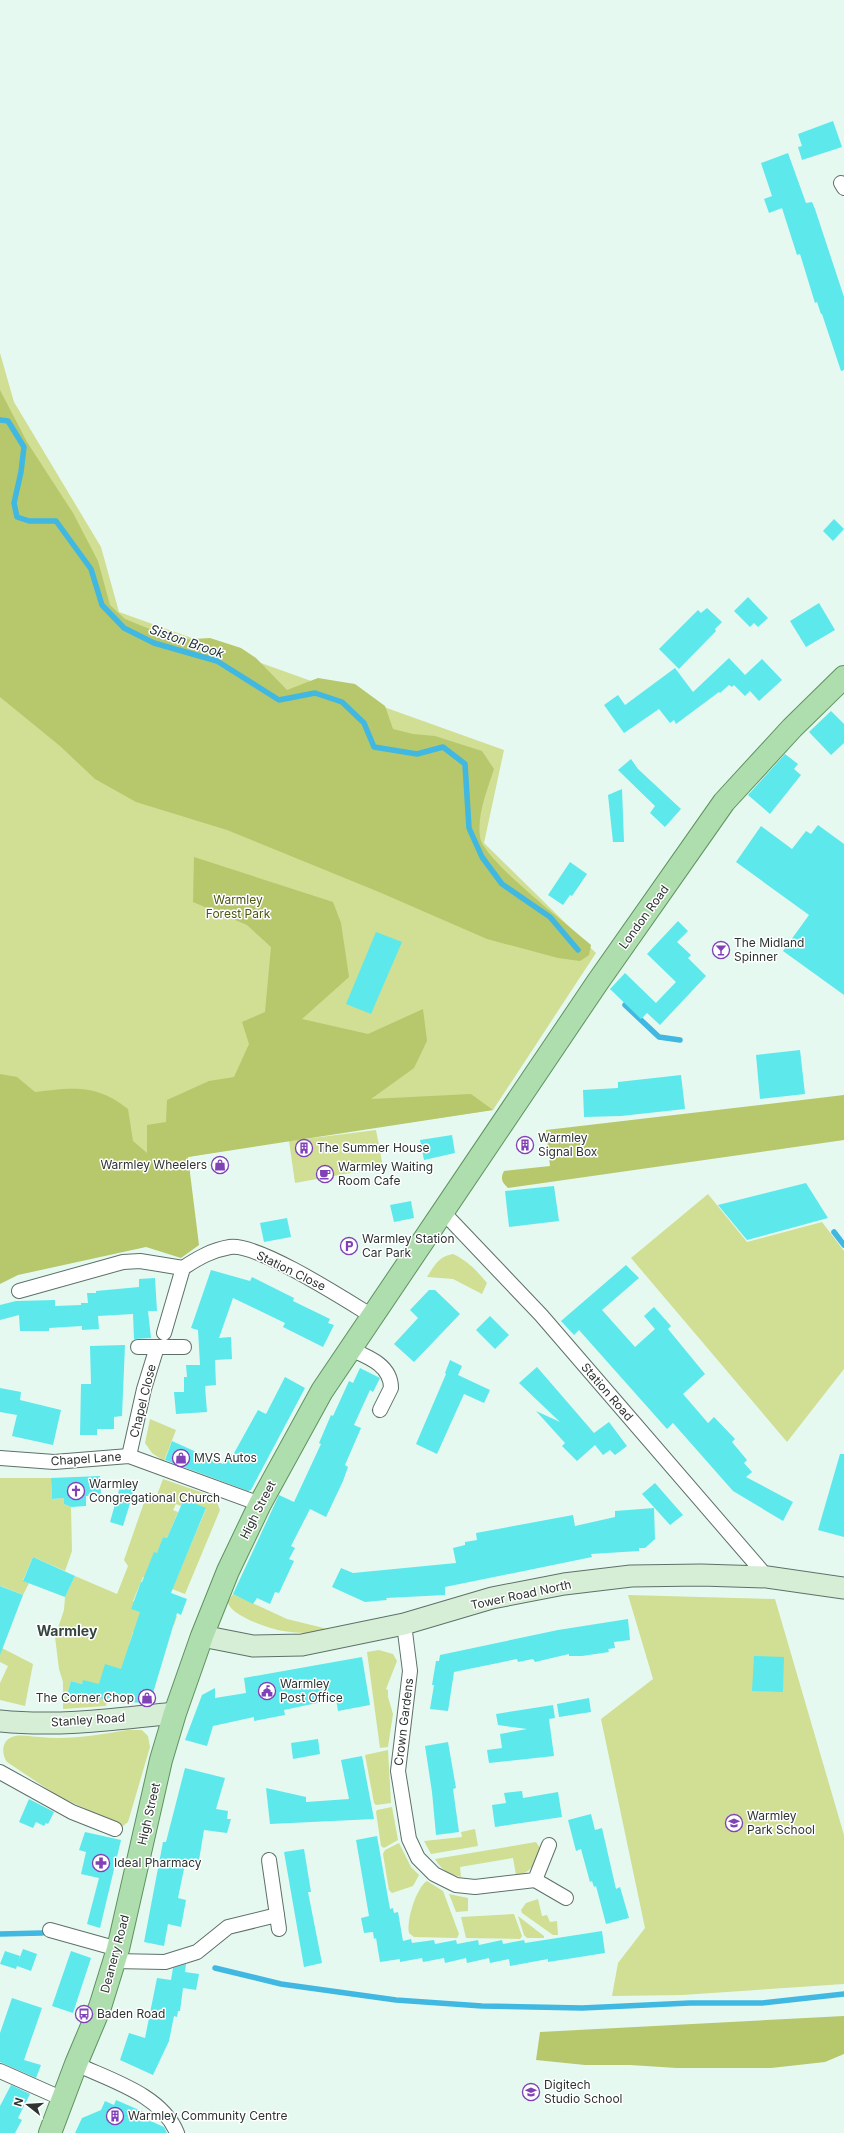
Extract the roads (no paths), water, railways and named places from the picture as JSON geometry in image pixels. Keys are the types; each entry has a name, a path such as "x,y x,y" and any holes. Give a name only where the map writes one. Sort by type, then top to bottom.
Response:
{"main road":[{"name":"London Road","path":"468,1175 597,983 724,802 792,728 844,677"},
{"name":"High Street","path":"133,1885 161,1760 175,1713 202,1636 228,1571 260,1504 322,1391 468,1175"},
{"name":"Deanery Road","path":"50,2133 76,2064 100,2007 116,1955 133,1885"}],"street":[{"name":"Station Road","path":"443,1212 541,1315 767,1577"},
{"name":"Station Close","path":"184,1268 207,1253 232,1247 258,1253 310,1278 372,1316"},
{"path":"20,1291 124,1262 140,1261 184,1268 164,1333"},
{"name":"Chapel Close","path":"138,1347 184,1347"},
{"name":"Chapel Close","path":"129,1456 144,1389 157,1347"},
{"path":"350,1349 380,1364 387,1372 391,1388 380,1410"},
{"name":"Chapel Lane","path":"0,1458 54,1462 129,1456 260,1504"},
{"name":"Tower Road North","path":"202,1636 253,1646 302,1646 404,1624 492,1598 564,1584 631,1576 701,1575 767,1577 844,1588"},
{"name":"Crown Gardens","path":"404,1624 410,1671 398,1771 408,1839 418,1858 434,1874 456,1885 475,1887 536,1880"},
{"name":"Stanley Road","path":"0,1721 29,1724 84,1722 175,1713"},
{"path":"0,1772 72,1812 115,1829"},
{"path":"549,1845 536,1880 566,1898"},
{"path":"50,1930 116,1955 165,1962 197,1952 228,1927 278,1922 269,1860"},
{"path":"76,2064 144,2095 173,2123 177,2133"},
{"path":"0,2071 63,2099"}],"waterway":[{"name":"Siston Brook","path":"0,420 8,421 24,447 21,472 14,503 17,517 29,521 56,521 91,569 102,605 124,628 154,643 217,661 279,700 315,693 342,702 364,723 374,747 417,754 443,747 465,764 469,828 482,857 502,884 550,917 578,950"},
{"name":"Siston Brook","path":"625,1005 659,1037 680,1040"},
{"name":"Siston Brook","path":"834,1232 844,1245"},
{"path":"0,1934 42,1933"},
{"path":"215,1968 281,1984 396,2000 482,2006 582,2008 690,2003 762,2003 844,1994"}],"place":[{"name":"The Midland Spinner","path":"721,950"},
{"name":"Warmley Signal Box","path":"525,1145"},
{"name":"The Summer House","path":"304,1148"},
{"name":"Warmley Wheelers","path":"220,1165"},
{"name":"Warmley Waiting Room Cafe","path":"325,1174"},
{"name":"Warmley Station Car Park","path":"349,1246"},
{"name":"MVS Autos","path":"181,1458"},
{"name":"Warmley Congregational Church","path":"76,1491"},
{"name":"Warmley Post Office","path":"267,1691"},
{"name":"The Corner Chop","path":"147,1698"},
{"name":"Warmley Park School","path":"734,1823"},
{"name":"Ideal Pharmacy","path":"101,1863"},
{"name":"Baden Road","path":"84,2014"},
{"name":"Digitech Studio School","path":"531,2092"},
{"name":"Warmley Community Centre","path":"115,2116"}],"district":[{"name":"Warmley","path":"67,1631"}],"park label":[{"name":"Warmley Forest Park","path":"238,907"}]}
